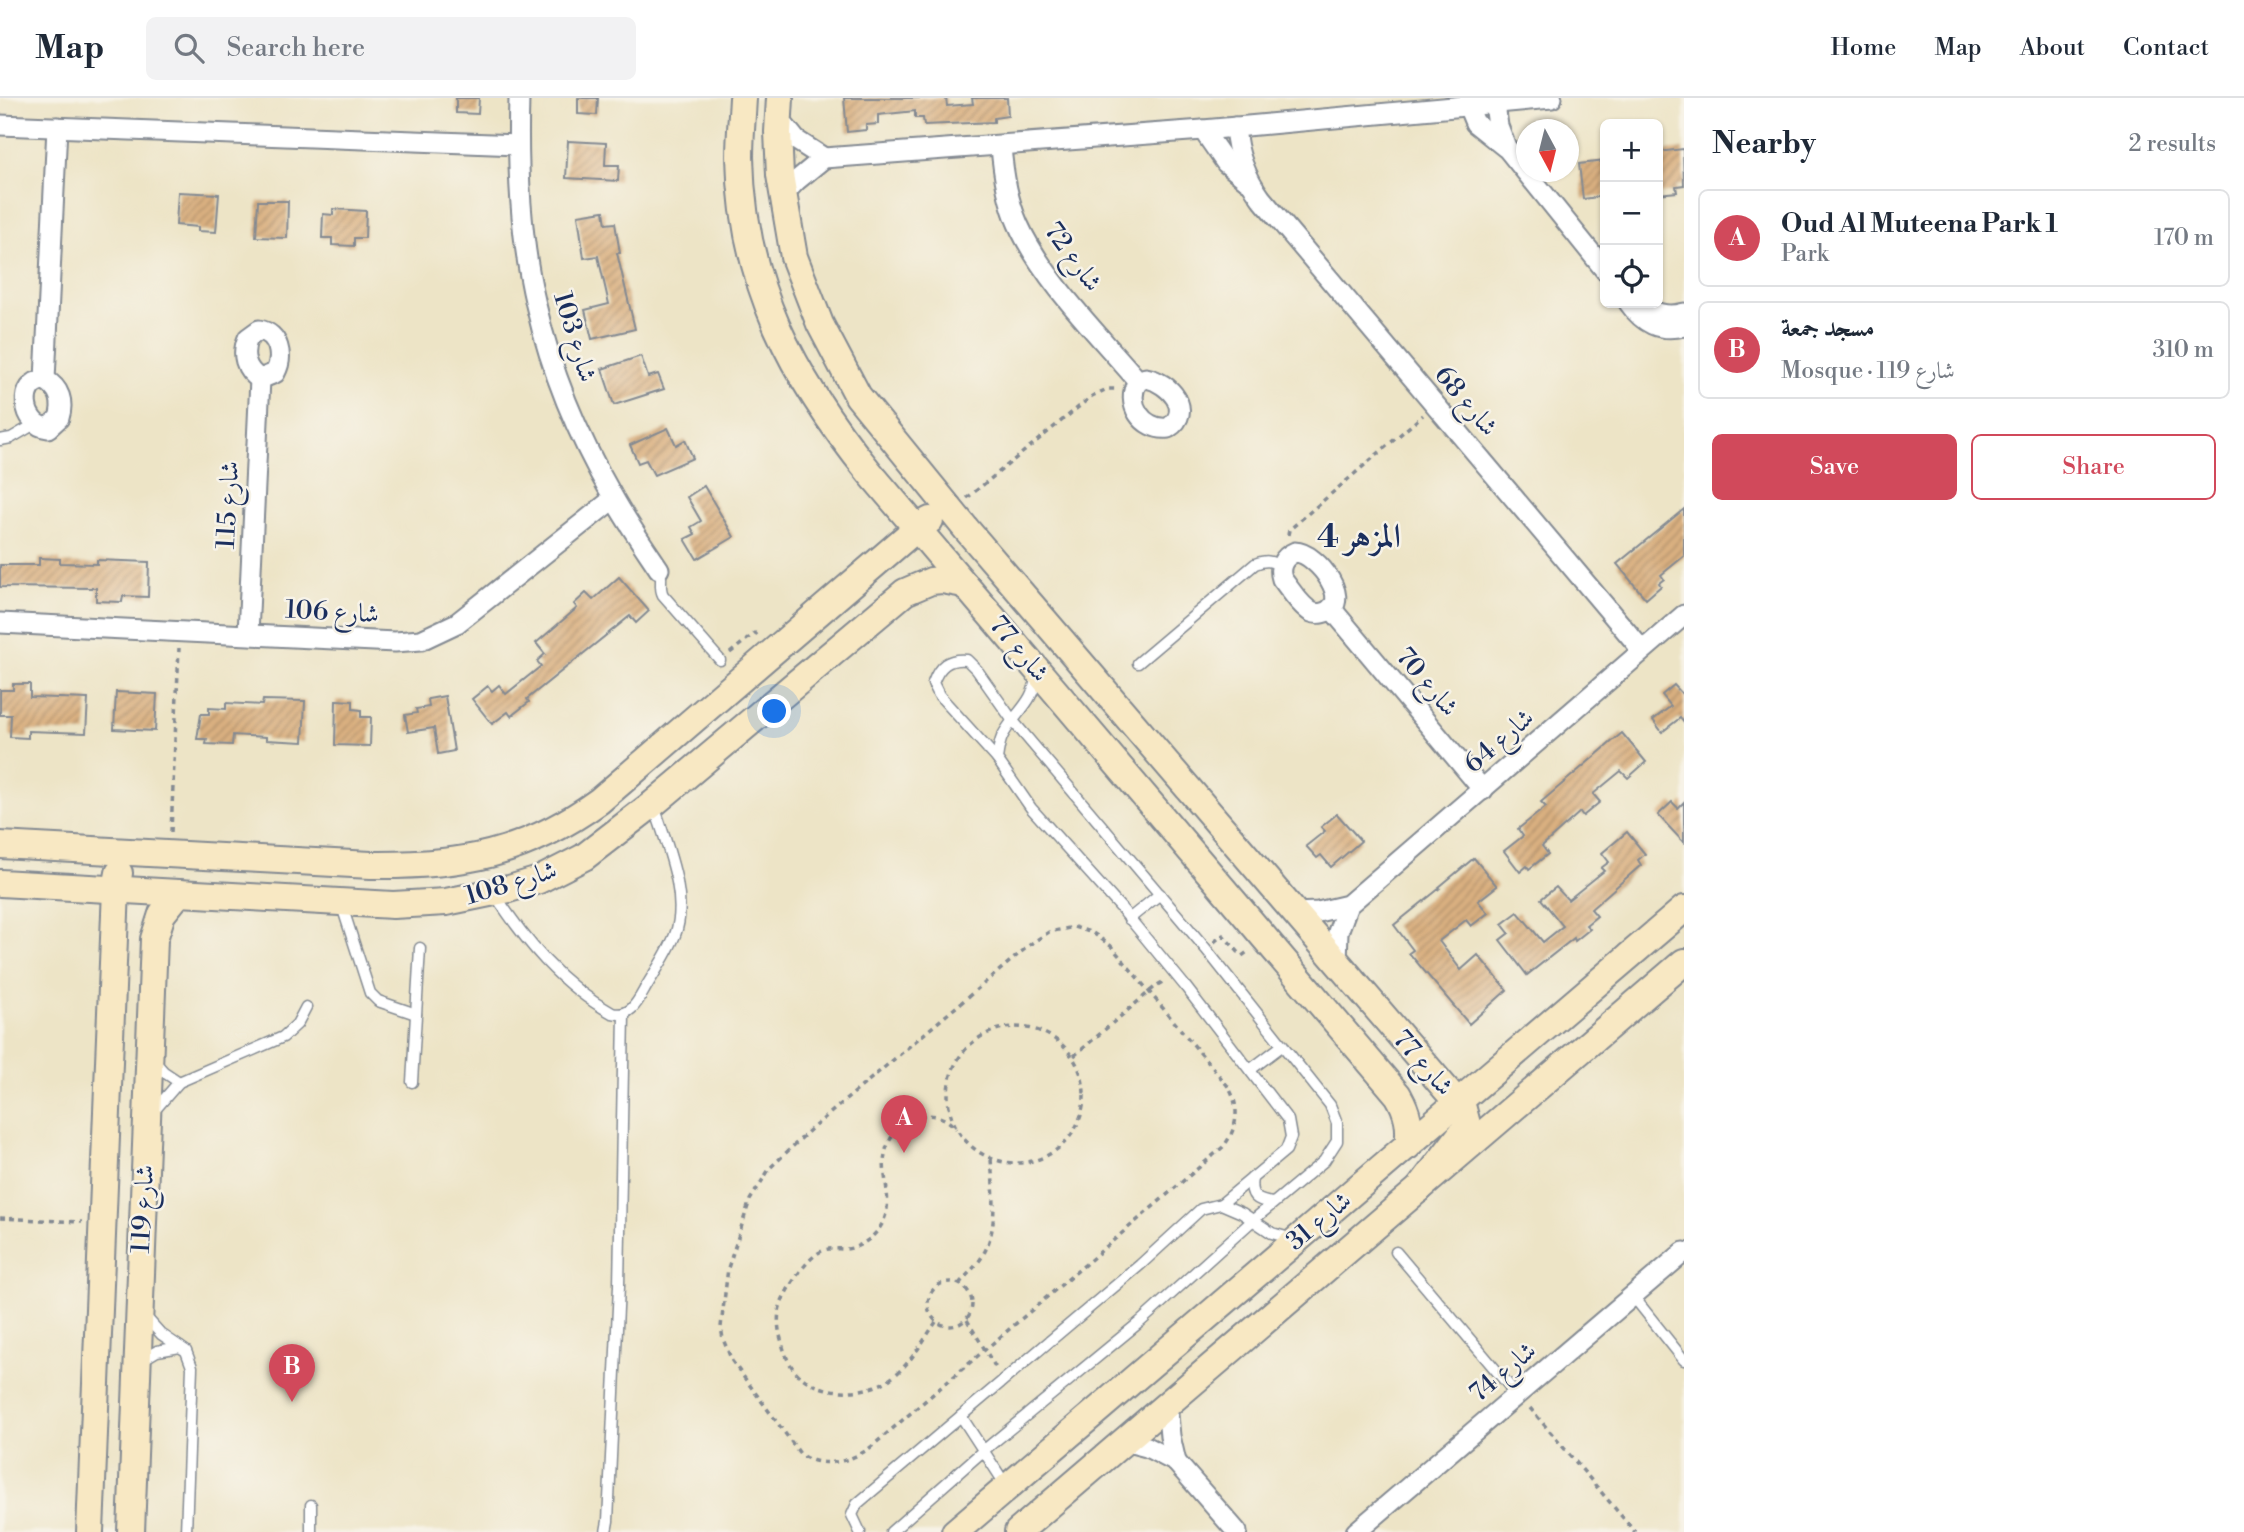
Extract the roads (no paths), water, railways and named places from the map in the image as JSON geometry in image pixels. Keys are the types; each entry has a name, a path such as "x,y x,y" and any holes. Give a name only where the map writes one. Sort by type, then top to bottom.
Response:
{"street":[{"name":"شارع 103","path":"519,98 518,145 526,251 543,332 570,407 613,499 659,569"},
{"name":"شارع 77","path":"743,98 740,155 744,207 755,266 777,331 805,383 844,441 1398,1095 1409,1125 1408,1146"},
{"path":"782,196 802,174 824,158 1203,130 1552,98"},
{"path":"1495,104 1498,127 1506,147"},
{"path":"1468,106 1475,123 1506,147 1600,264"},
{"path":"780,109 796,140 824,158"},
{"name":"شارع 77","path":"780,109 779,158 782,196 794,257 837,361 858,396 959,520 1458,1103"},
{"path":"0,125 518,145"},
{"path":"45,380 57,127"},
{"name":"شارع 68","path":"1235,127 1239,156 1251,184"},
{"name":"شارع 68","path":"1203,130 1227,163 1251,184 1642,650"},
{"name":"شارع 72","path":"1001,146 1012,207 1027,241 1135,390"},
{"path":"1633,308 1642,319 1655,327 1684,326"},
{"path":"1649,308 1661,314 1684,313"},
{"name":"شارع 115","path":"248,634 260,379"},
{"path":"45,380 58,391 61,411 56,422 48,428 35,424 27,410 27,394 36,381 45,380"},
{"name":"شارع 106","path":"0,622 394,642 421,640 457,623 613,499"},
{"path":"917,528 932,519 959,520"},
{"name":"شارع 108","path":"0,845 412,866 485,856 537,838 579,815 617,786 917,528"},
{"path":"1295,552 1311,557 1335,589 1336,601 1327,612 1317,613 1306,608 1282,579 1284,562 1295,552"},
{"name":"شارع 108","path":"0,883 419,904 494,893 539,880 584,857 654,803 905,592 931,582 953,581 964,584"},
{"name":"شارع 70","path":"1331,608 1483,790"},
{"name":"شارع 64","path":"1294,913 1318,912 1348,905 1684,615"},
{"path":"713,753 734,719 726,705 714,702"},
{"path":"1146,800 1192,836 1203,838 1220,827"},
{"path":"116,890 119,874 125,865 165,853"},
{"name":"شارع 119","path":"90,1532 116,890"},
{"name":"شارع 119","path":"131,1532 141,1240 156,930 166,906 179,893"},
{"path":"1337,963 1338,932 1348,905"},
{"name":"شارع 31","path":"955,1532 1684,909"},
{"name":"شارع 31","path":"1018,1532 1684,962"},
{"path":"1419,1189 1465,1129 1466,1116 1458,1103"},
{"path":"106,1167 113,1156 120,1153 126,1155 130,1161 141,1240"},
{"name":"شارع 74","path":"1356,1532 1684,1252"},
{"path":"1167,1404 1176,1462"},
{"path":"1124,1441 1147,1447 1176,1462 1237,1532"}],"lane":[{"path":"0,440 12,438 35,424"},
{"path":"1138,663 1255,564 1267,561 1284,562"},
{"path":"659,569 663,595 720,660"},
{"path":"860,1532 852,1515 857,1504 1140,1265 1201,1209 1221,1204 1286,1150 1292,1137 1288,1120 1185,986 1031,808 997,759 939,695 933,684 937,672 948,662 967,660 1013,721 1160,894 1330,1105 1337,1123 1337,1141 1324,1161 1252,1221 1140,1322 983,1451 891,1532"},
{"path":"997,759 1003,735 1031,698 1036,683 1035,667"},
{"path":"494,893 525,937 558,975 606,1010 617,1015 630,1011 669,948 679,919 678,890 654,803"},
{"path":"1129,919 1160,894"},
{"path":"341,902 370,993 377,1001 416,1014"},
{"path":"412,1082 420,948"},
{"path":"146,1124 161,1101 179,1082 283,1037 297,1024 306,1007"},
{"path":"606,1532 619,1286 624,1014"},
{"path":"1250,1070 1283,1045"},
{"path":"149,1049 157,1066 179,1082"},
{"path":"1252,1178 1250,1188 1254,1197 1261,1202 1273,1203"},
{"path":"1221,1204 1242,1213 1272,1233 1288,1239 1297,1239"},
{"path":"1396,1252 1517,1394"},
{"path":"1633,1296 1684,1360"},
{"path":"139,1305 153,1326 186,1351 192,1367 186,1532"},
{"path":"137,1363 157,1351 180,1347"},
{"path":"961,1416 1007,1488"},
{"path":"311,1505 311,1532"}],"place":[{"name":"Oud Al Muteena Park 1","path":"904,1153"},
{"name":"مسجد جمعة","path":"292,1402"}],"district":[{"name":"المزهر 4","path":"1359,537"}]}
